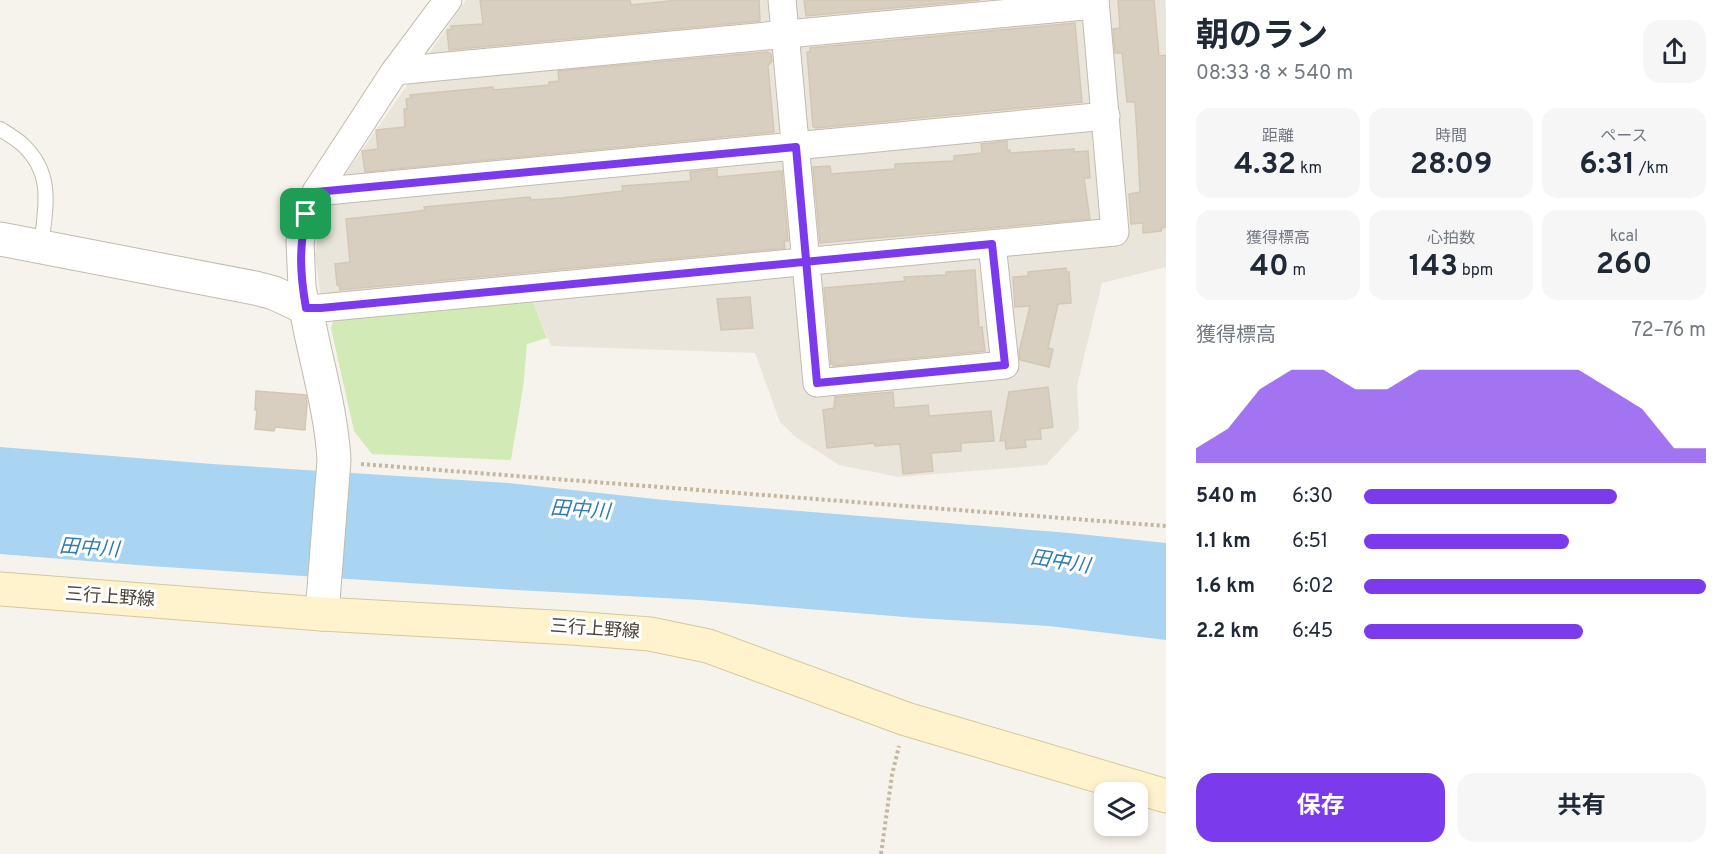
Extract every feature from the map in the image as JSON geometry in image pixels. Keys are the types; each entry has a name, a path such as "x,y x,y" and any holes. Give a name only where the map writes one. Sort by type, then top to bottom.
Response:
{"main road":[{"name":"三行上野線","path":"0,589 323,605 650,634 708,646 906,719 1166,796"}],"street":[{"path":"323,605 333,463 332,438 302,287 300,242 306,214 316,192 394,71 448,0"},
{"path":"782,0 817,383 1005,365 992,244"},
{"path":"0,239 255,288 274,293 306,308 1115,232 1095,2 394,71"},
{"path":"316,192 1106,116"}],"lane":[{"path":"0,129 23,144 39,164 46,184 41,247"}],"path":[{"path":"333,463 1166,526"},
{"path":"881,854 892,775 906,719"}],"shaded area":[{"path":"466,0 1165,0 1166,267 1102,283 1077,386 1079,429 1046,465 899,477 839,465 797,438 780,422 755,353 551,346 532,299 334,320 320,292 315,255 321,213"}],"green space":[{"path":"532,299 547,338 527,344 523,388 511,460 372,454 354,431 331,328 334,320"}],"water":[{"name":"田中川","path":"0,447 212,464 508,483 664,500 1166,543 1166,640 1049,626 917,618 699,600 150,566 0,554"}],"building":[{"path":"480,0 630,0 631,5 679,0 759,0 760,21 449,50 447,30 452,29 451,26 483,24"},
{"path":"804,0 980,0 806,16"},
{"path":"1118,0 1154,0 1159,56 1166,55 1166,227 1161,231 1143,233 1143,223 1131,224 1129,194 1140,192 1138,151 1135,102 1127,102 1122,53 1115,53 1113,29 1120,28"},
{"path":"1075,23 1082,102 813,127 807,52 810,52 810,48"},
{"path":"768,52 771,54 772,61 768,66 774,132 365,172 362,151 378,149 376,130 405,127 404,109 407,109 406,99 411,98 410,95 493,87 493,90 549,85 549,82 559,81 558,71"},
{"path":"1007,141 1007,150 1010,150 1010,153 1074,149 1074,152 1088,151 1090,178 1084,178 1090,219 820,243 813,167 830,166 831,174 895,169 895,164 954,161 954,156 982,153 981,144"},
{"path":"717,169 717,177 782,171 788,241 784,241 785,248 340,290 337,285 335,264 350,262 346,219 413,212 425,210 424,207 530,197 531,200 561,198 623,191 622,186 691,181 690,172"},
{"path":"1066,268 1066,272 1069,272 1071,303 1058,304 1048,348 1053,349 1049,367 1020,360 1019,352 1030,306 1015,307 1013,277 1028,276 1028,272"},
{"path":"975,270 979,328 982,327 985,351 833,366 831,364 824,288 905,281 904,277 946,275 946,272"},
{"path":"750,297 753,328 721,330 717,299"},
{"path":"1048,387 1053,427 1040,429 1041,439 1025,440 1026,447 1006,449 1005,440 1000,441 1009,392"},
{"path":"256,391 306,395 305,430 275,427 274,431 255,429"},
{"path":"893,392 894,408 928,405 929,416 991,411 994,441 961,443 961,451 931,453 933,471 903,474 900,444 875,446 874,443 827,448 823,410 834,408 835,397"}],"route":[{"path":"306,214 300,242 302,287 306,308 321,308 805,262 992,244 1005,365 817,383 805,262 796,147 316,192 306,214"}]}
